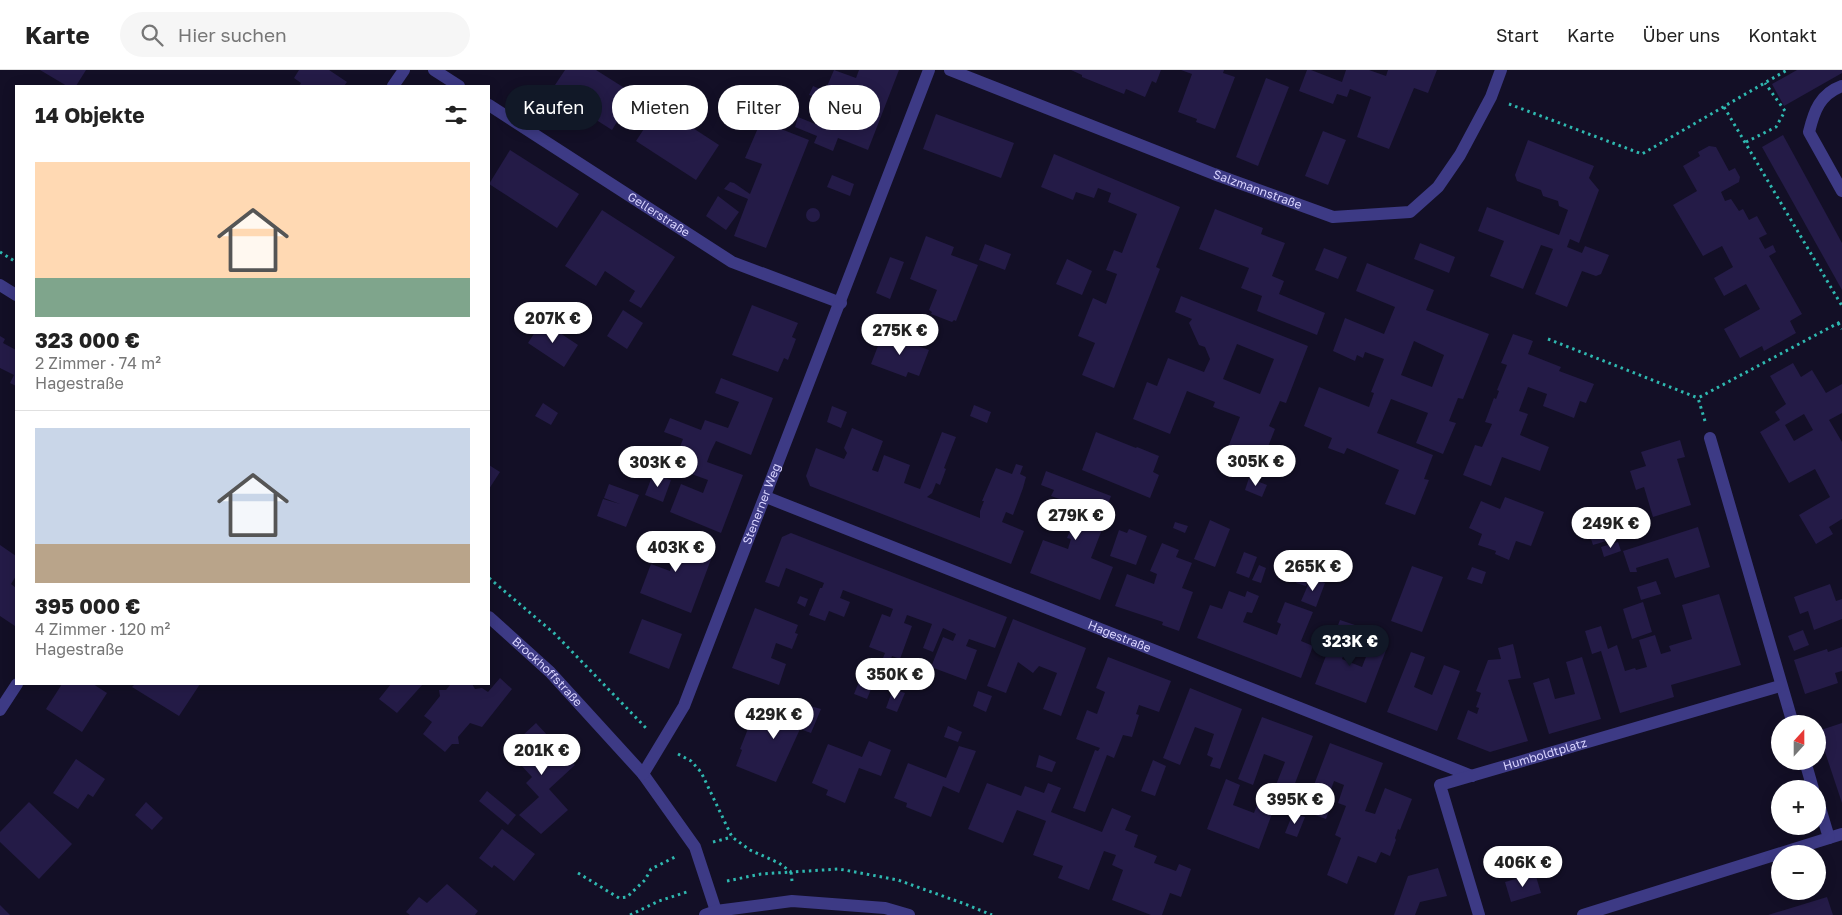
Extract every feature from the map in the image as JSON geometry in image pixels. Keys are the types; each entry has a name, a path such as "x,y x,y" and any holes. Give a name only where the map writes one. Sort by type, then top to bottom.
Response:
{"street":[{"path":"395,85 404,70"},
{"path":"434,70 457,85"},
{"name":"Stenerner Weg","path":"643,774 684,706 930,70"},
{"name":"Salzmannstraße","path":"950,70 1214,174 1333,218 1410,212 1438,187 1460,155 1491,98 1501,70"},
{"path":"1842,86 1831,90 1814,111 1808,132 1842,191"},
{"name":"Gellerstraße","path":"490,106 732,262 840,303"},
{"path":"0,285 15,294"},
{"path":"1710,438 1790,715"},
{"name":"Hagestraße","path":"766,497 1472,776"},
{"name":"Brockhoffstraße","path":"490,617 550,672 643,774"},
{"path":"0,710 16,685"},
{"name":"Humboldtplatz","path":"1479,915 1440,785 1780,686"},
{"path":"643,774 695,847 711,913 792,901 885,908 909,915"},
{"path":"1826,828 1829,838"},
{"path":"1584,915 1842,834"}],"path":[{"path":"1491,98 1642,154 1787,70"},
{"path":"1746,142 1776,127 1785,111 1765,83"},
{"path":"1724,106 1842,306"},
{"path":"0,252 15,261"},
{"path":"1548,339 1698,398 1840,322 1842,329"},
{"path":"1698,398 1710,438"},
{"path":"490,579 555,634 661,744 691,762 701,772 732,836 750,850 779,863 792,872 839,868 898,880 992,915"},
{"path":"578,873 619,898 627,896 645,880 651,869 695,847 732,836"}],"building":[{"path":"40,70 86,70 77,85 65,85"},
{"path":"299,70 329,70 347,82 345,85 300,85 301,83 294,78"},
{"path":"565,70 596,70 620,85 612,85 612,130 602,124 602,85 555,85"},
{"path":"834,70 856,78 859,70 899,70 880,119 880,85 828,85"},
{"path":"1071,70 1161,70 1156,83 1152,81 1145,97 1126,89 1124,94 1082,77 1082,75"},
{"path":"1181,70 1224,70 1223,73 1235,77 1215,129 1196,122 1197,119 1178,112 1192,74"},
{"path":"1307,70 1342,82 1346,70 1369,70 1386,76 1388,70 1437,70 1428,93 1414,88 1389,149 1357,137 1371,97 1350,89 1347,97 1337,94 1333,104 1299,91"},
{"path":"1797,70 1842,70 1842,73 1784,106 1772,84"},
{"path":"1266,78 1289,87 1258,166 1236,157"},
{"path":"936,114 1014,143 1001,178 923,149"},
{"path":"799,117 809,121 809,130 876,130 868,150 838,138 833,151 814,143 817,136 799,129"},
{"path":"643,130 696,130 719,145 696,180 636,141"},
{"path":"757,130 784,130 809,140 766,248 734,236 748,199 724,189 730,182 750,194 762,164 745,158"},
{"path":"1323,131 1346,140 1328,185 1305,176"},
{"path":"1783,135 1842,243 1842,290 1762,147"},
{"path":"1528,140 1594,166 1589,178 1599,190 1579,243 1570,239 1567,247 1582,253 1585,246 1609,255 1601,274 1596,276 1582,271 1567,307 1535,294 1553,249 1541,245 1523,289 1490,276 1504,241 1478,231 1487,207 1559,235 1568,210 1559,206 1558,201 1543,196 1541,190 1517,181 1515,175"},
{"path":"1709,146 1716,147 1729,171 1735,168 1740,177 1739,182 1721,192 1725,201 1731,199 1739,211 1743,209 1749,220 1757,216 1767,234 1759,238 1765,249 1773,245 1776,252 1769,256 1802,314 1790,321 1796,333 1764,351 1762,346 1740,358 1724,329 1760,309 1746,284 1724,296 1714,278 1733,267 1722,246 1703,256 1673,205 1697,191 1683,166 1700,156 1698,152"},
{"path":"510,150 579,194 557,228 490,185"},
{"path":"1054,154 1180,207 1156,267 1160,269 1114,388 1082,375 1095,343 1078,336 1093,298 1106,304 1117,274 1106,270 1114,250 1122,253 1137,214 1108,202 1111,193 1098,188 1094,198 1076,192 1073,200 1041,187"},
{"path":"832,175 854,184 850,196 827,187"},
{"path":"718,196 739,212 726,230 706,216"},
{"path":"810,208 816,208 820,215 816,222 810,222 806,218 806,212"},
{"path":"1215,209 1263,228 1261,234 1285,243 1272,276 1284,281 1279,294 1325,313 1317,335 1257,311 1262,296 1241,288 1249,268 1199,249"},
{"path":"602,210 675,257 641,308 629,301 635,291 605,271 596,286 565,266"},
{"path":"926,236 954,247 951,255 978,265 956,321 952,322 931,314 932,312 929,310 937,290 910,279"},
{"path":"1420,243 1455,257 1449,273 1414,259"},
{"path":"985,244 1011,254 1005,270 979,260"},
{"path":"1324,248 1347,257 1338,279 1315,270"},
{"path":"890,257 904,262 890,299 876,293"},
{"path":"1067,259 1092,271 1082,295 1056,284"},
{"path":"1367,263 1434,290 1426,310 1489,334 1463,399 1458,398 1449,421 1456,423 1443,454 1416,443 1428,413 1391,399 1377,433 1433,455 1424,479 1429,480 1415,515 1385,504 1399,470 1347,448 1344,454 1328,448 1332,438 1304,426 1319,387 1369,407 1374,393 1371,392 1384,359 1365,352 1363,358 1357,355 1355,361 1333,351 1345,318 1384,334 1395,307 1356,291","holes":["1414,341 1444,355 1432,387 1401,375"]},
{"path":"1181,296 1308,346 1286,403 1280,401 1269,426 1275,429 1262,462 1248,457 1246,463 1225,455 1240,417 1213,407 1215,402 1187,391 1170,434 1133,419 1147,382 1157,386 1168,358 1204,372 1210,359 1205,347 1199,345 1189,323 1192,319 1175,312","holes":["1237,344 1274,359 1260,394 1223,379"]},
{"path":"752,305 798,323 792,337 796,339 788,360 784,358 778,372 732,355"},
{"path":"623,310 643,323 627,349 607,336"},
{"path":"542,321 578,345 564,367 528,343"},
{"path":"883,333 929,350 919,376 908,372 906,377 871,364"},
{"path":"1513,334 1533,341 1528,354 1561,367 1559,371 1594,384 1586,403 1580,401 1574,418 1543,406 1547,394 1528,387 1519,411 1528,414 1520,435 1549,447 1540,471 1502,457 1491,486 1463,475 1475,445 1482,447 1492,424 1485,422 1494,398 1496,399 1499,391 1497,390 1507,365 1501,363"},
{"path":"0,336 5,339 3,343 15,349 15,386 10,383 14,375 0,368"},
{"path":"1793,363 1801,377 1812,370 1826,393 1842,384 1842,413 1829,420 1842,442 1842,519 1829,527 1833,534 1816,544 1799,515 1830,497 1815,469 1789,483 1760,432 1780,420 1775,412 1786,404 1770,376","holes":["1804,414 1813,430 1794,441 1785,425"]},
{"path":"721,378 773,398 751,455 716,441 711,451 707,462 743,475 721,533 670,512 681,484 703,493 708,480 672,467 683,439 664,432 670,418 701,430 705,420 728,428 739,402 715,393"},
{"path":"543,403 558,413 551,425 535,416"},
{"path":"974,405 991,412 987,423 970,416"},
{"path":"832,406 847,412 841,428 827,422"},
{"path":"852,428 883,441 872,470 878,472 884,455 910,465 904,483 920,489 942,432 956,437 944,468 946,469 940,485 936,483 932,493 927,497 980,518 980,511 984,501 982,501 996,468 1012,474 1016,464 1023,466 1020,474 1026,477 1013,515 1006,512 1002,522 1024,531 1011,564 810,486 806,476 816,448 844,459 847,453 844,448"},
{"path":"1096,432 1159,456 1153,472 1159,475 1150,498 1082,470"},
{"path":"1680,440 1685,457 1677,459 1691,505 1653,517 1644,487 1636,490 1630,471 1646,466 1641,452"},
{"path":"490,466 500,472 490,487"},
{"path":"1046,471 1111,496 1105,512 1108,514 1091,558 1113,567 1100,600 1030,573 1043,540 1068,549 1071,539 1067,538 1077,514 1070,511 1073,504 1051,496 1054,490 1041,485"},
{"path":"653,474 671,480 663,502 645,495"},
{"path":"1249,478 1267,485 1262,497 1245,490"},
{"path":"609,484 639,495 626,527 597,516 603,499 620,504 604,498"},
{"path":"1505,497 1544,512 1531,546 1516,541 1509,560 1495,554 1496,551 1478,545 1482,534 1469,528 1481,501 1500,509"},
{"path":"1210,520 1230,529 1215,567 1194,559"},
{"path":"1175,522 1188,526 1185,533 1173,528"},
{"path":"1612,526 1616,538 1593,545 1589,533"},
{"path":"1698,527 1710,567 1675,578 1668,558 1636,568 1637,572 1630,572 1623,551"},
{"path":"1129,529 1147,536 1136,565 1110,556 1119,530 1127,533"},
{"path":"649,531 713,554 691,613 640,593 651,564 670,571 674,558 644,546"},
{"path":"791,533 1007,617 995,648 969,639 966,646 977,650 966,680 931,667 943,637 953,641 956,634 943,628 933,652 923,648 932,624 907,615 904,623 912,626 900,659 892,656 889,666 881,663 885,653 869,647 882,614 890,617 893,609 843,590 840,598 850,602 844,617 829,611 825,621 809,615 824,583 786,568 779,587 765,582 782,537"},
{"path":"1618,542 1621,551 1604,557 1601,547"},
{"path":"1162,543 1179,550 1176,557 1192,563 1182,588 1193,592 1179,631 1162,625 1163,622 1115,606 1127,574 1154,584 1157,574 1150,571"},
{"path":"0,545 15,555 15,578 11,584 15,587 15,626 0,616"},
{"path":"1244,552 1257,557 1249,578 1236,573"},
{"path":"1259,565 1266,568 1261,583 1252,580"},
{"path":"1412,566 1443,577 1422,632 1391,621"},
{"path":"1302,567 1312,571 1306,586 1296,583"},
{"path":"1472,567 1486,572 1482,584 1467,579"},
{"path":"1311,578 1325,583 1316,607 1301,601"},
{"path":"1656,581 1661,594 1641,600 1637,587"},
{"path":"1830,584 1836,601 1842,599 1842,619 1814,630 1808,611 1800,614 1794,597"},
{"path":"1229,591 1245,597 1247,591 1259,596 1252,613 1247,612 1243,622 1277,635 1281,624 1277,622 1285,602 1313,612 1301,641 1313,646 1301,678 1197,638 1210,605 1222,609"},
{"path":"1719,594 1741,665 1671,685 1674,697 1620,713 1601,651 1592,654 1585,631 1601,626 1608,649 1617,645 1625,671 1647,667 1639,640 1655,635 1661,654 1671,651 1669,646 1692,639 1682,605"},
{"path":"800,596 808,599 805,607 797,603"},
{"path":"1643,602 1652,632 1632,639 1623,609"},
{"path":"755,608 798,625 795,633 798,634 792,649 776,643 771,658 786,664 779,685 732,668"},
{"path":"642,619 682,634 669,669 629,653"},
{"path":"1013,619 1086,648 1061,716 1043,709 1057,673 1039,666 1033,673 1018,662 1006,693 987,686"},
{"path":"1340,620 1355,625 1342,659 1362,667 1373,639 1388,645 1366,703 1315,684"},
{"path":"1803,630 1809,645 1794,651 1788,636"},
{"path":"1513,644 1521,678 1508,680 1528,741 1490,752 1457,739 1468,710 1477,714 1479,708 1476,707 1481,693 1476,691 1488,660 1501,659 1498,648"},
{"path":"1842,647 1842,671 1835,673 1838,683 1805,694 1794,660 1827,649 1828,652"},
{"path":"1411,652 1425,657 1414,687 1432,695 1444,665 1460,671 1437,731 1387,712"},
{"path":"1108,657 1171,681 1159,712 1139,705 1136,714 1139,715 1132,737 1123,735 1114,758 1107,755 1085,812 1073,808 1095,750 1098,751 1100,748 1076,739 1087,710 1097,714 1105,692 1096,688"},
{"path":"1582,657 1601,719 1549,734 1533,683 1549,678 1555,699 1575,694 1566,662"},
{"path":"863,672 876,677 867,699 854,694"},
{"path":"500,678 512,689 482,727 470,723 458,737 459,744 452,744 445,752 423,734 432,722 424,716 440,696 439,690 446,690 450,685 473,685 475,689 482,688 488,692"},
{"path":"61,685 95,685 107,693 82,732 46,709"},
{"path":"134,685 199,685 179,716 132,687"},
{"path":"390,685 422,685 397,713 379,699"},
{"path":"1190,688 1242,709 1220,769 1210,766 1213,758 1207,755 1214,734 1195,727 1180,765 1163,758"},
{"path":"893,689 905,693 897,712 886,708"},
{"path":"978,691 992,696 986,712 973,706"},
{"path":"792,701 821,709 811,733 800,729 776,782 736,766 742,750 740,749 755,711 783,722"},
{"path":"1262,717 1313,736 1286,807 1276,803 1259,849 1207,829 1226,779 1240,785 1233,805 1254,813 1260,797 1270,800 1285,762 1264,754 1253,785 1238,779"},
{"path":"536,723 575,765 549,789 568,810 541,834 519,815 539,797 526,783 532,777 507,750"},
{"path":"1842,723 1842,803 1826,755 1826,728"},
{"path":"948,726 962,732 958,742 944,737"},
{"path":"869,741 891,750 881,776 859,768 845,803 826,795 828,790 812,783 828,744 862,757"},
{"path":"1330,743 1383,763 1365,811 1375,814 1385,788 1412,799 1400,830 1398,829 1390,856 1381,852 1376,863 1358,856 1347,884 1327,875 1341,838 1335,835 1346,806 1338,803 1344,785 1334,781 1328,798 1333,800 1326,819 1304,811"},
{"path":"959,746 976,751 959,793 943,786 931,817 906,807 907,803 894,798 908,763 946,778"},
{"path":"1039,755 1056,762 1052,772 1036,767"},
{"path":"76,759 105,779 93,797 88,794 78,809 53,793"},
{"path":"1153,760 1166,766 1155,796 1141,791"},
{"path":"987,783 1021,796 1025,786 1044,793 1048,783 1061,788 1051,812 1102,832 1112,808 1131,816 1125,830 1138,835 1134,847 1157,856 1154,863 1176,871 1179,864 1191,869 1181,897 1170,893 1162,915 1151,915 1112,900 1123,870 1112,865 1116,855 1104,851 1089,890 1058,878 1063,866 1033,855 1046,821 1017,810 1003,843 968,829"},
{"path":"487,791 516,815 508,825 479,801"},
{"path":"29,802 72,844 39,879 0,842 0,832"},
{"path":"146,802 163,818 152,830 135,815"},
{"path":"1293,813 1305,817 1297,837 1285,833"},
{"path":"502,829 535,854 514,881 494,865 492,868 479,858"},
{"path":"1438,868 1447,896 1420,902 1415,915 1394,915 1408,876"},
{"path":"1535,873 1541,893 1511,902 1505,882"},
{"path":"447,884 478,911 475,915 410,915 406,912 419,897 427,903"},
{"path":"1826,897 1833,915 1768,915 1817,900 1826,900"},
{"path":"0,905 10,915 0,915"}]}
